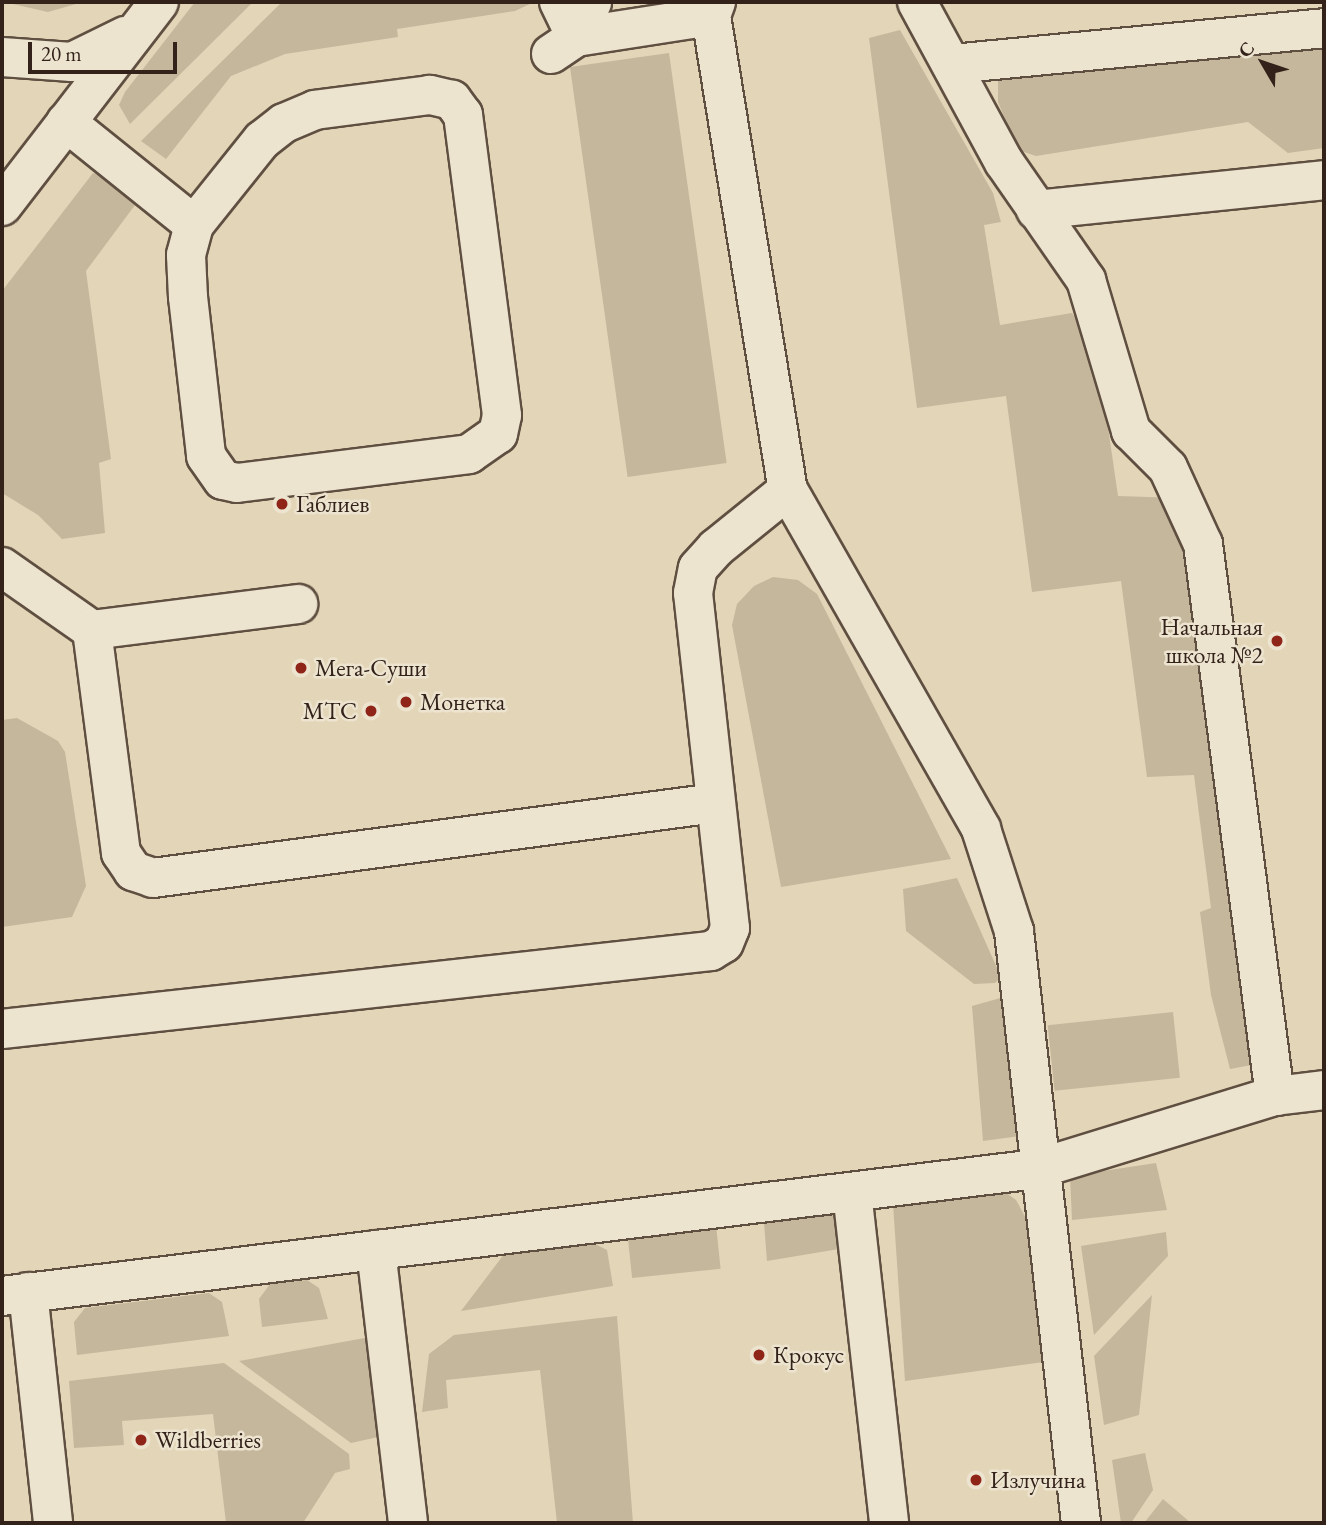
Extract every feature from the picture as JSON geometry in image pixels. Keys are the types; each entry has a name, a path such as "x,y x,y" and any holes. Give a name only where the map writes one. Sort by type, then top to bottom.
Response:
{"street":[{"path":"558,2 563,46"},
{"path":"563,46 592,2"},
{"path":"917,2 1036,210 1086,279 1131,431 1168,468 1203,544 1275,1096"},
{"path":"563,46 711,7 788,489 981,829 1000,875 1014,931 1037,1169 1081,1523"},
{"path":"2,57 72,62 95,54 150,10"},
{"path":"2,206 150,10"},
{"path":"953,64 1324,28"},
{"path":"430,94 452,100 463,116 502,415 498,434 469,454 237,483 223,480 205,456 188,297 186,255 194,225 262,141 284,123 315,110 430,94"},
{"path":"66,122 194,225"},
{"path":"1036,210 1324,180"},
{"path":"2,1029 711,951 724,943 730,928 693,593 698,568 788,489"},
{"path":"2,567 92,630 298,604"},
{"path":"92,630 121,853 134,871 153,878 715,803"},
{"path":"53,1523 15,1294 1037,1169 1275,1096 1324,1090"},
{"path":"852,1192 889,1523"},
{"path":"376,1250 408,1523"}],"shaded area":[{"path":"4,2 83,2 48,12"},
{"path":"195,2 253,2 130,124 119,105 125,92"},
{"path":"282,2 534,2 515,11 397,29 398,37 285,54 231,76 166,159 141,141"},
{"path":"900,30 993,193 1001,222 984,225 1000,325 1072,313 1097,352 1118,496 1178,498 1262,1063 1230,1069 1211,995 1200,912 1211,908 1194,775 1147,777 1121,581 1032,592 1006,396 917,408 869,38"},
{"path":"1324,35 1324,148 1288,153 1248,122 1036,156 1018,150 998,102 998,75"},
{"path":"669,53 727,463 628,477 570,67"},
{"path":"93,173 138,190 135,205 86,271 111,459 99,463 105,533 62,539 38,515 2,493 2,291"},
{"path":"773,577 798,580 817,594 951,859 781,887 732,625 737,604 754,586"},
{"path":"17,718 58,741 65,752 86,886 72,917 2,927 2,720"},
{"path":"957,878 1001,977 995,983 974,984 906,931 903,889"},
{"path":"1004,997 1027,1135 983,1141 972,1006"},
{"path":"1173,1012 1180,1078 1055,1091 1048,1025"},
{"path":"1156,1163 1167,1210 1072,1220 1070,1176"},
{"path":"994,1184 1016,1200 1029,1224 1044,1362 905,1381 893,1204"},
{"path":"835,1213 851,1247 767,1261 764,1223"},
{"path":"716,1225 721,1269 632,1278 627,1234"},
{"path":"1166,1232 1168,1256 1094,1335 1081,1246"},
{"path":"595,1244 607,1250 613,1286 461,1311 505,1253"},
{"path":"307,1280 319,1288 328,1319 262,1327 259,1299 270,1284"},
{"path":"209,1293 222,1302 229,1336 77,1355 74,1322 85,1308"},
{"path":"1152,1295 1139,1415 1104,1425 1094,1356"},
{"path":"617,1316 633,1523 557,1523 540,1370 446,1380 448,1408 422,1412 429,1354 454,1335"},
{"path":"370,1337 378,1437 351,1443 239,1361"},
{"path":"224,1363 349,1454 350,1469 335,1473 303,1523 226,1523 213,1414 122,1421 124,1445 74,1448 69,1381"},
{"path":"1145,1453 1153,1490 1131,1523 1121,1523 1112,1460"},
{"path":"1163,1499 1191,1523 1144,1523"}],"place":[{"name":"Габлиев","path":"282,504"},
{"name":"Начальная школа №2","path":"1277,641"},
{"name":"Мега-Суши","path":"301,668"},
{"name":"Монетка","path":"406,702"},
{"name":"МТС","path":"371,711"},
{"name":"Крокус","path":"759,1355"},
{"name":"Wildberries","path":"141,1440"},
{"name":"Излучина","path":"976,1480"}]}
